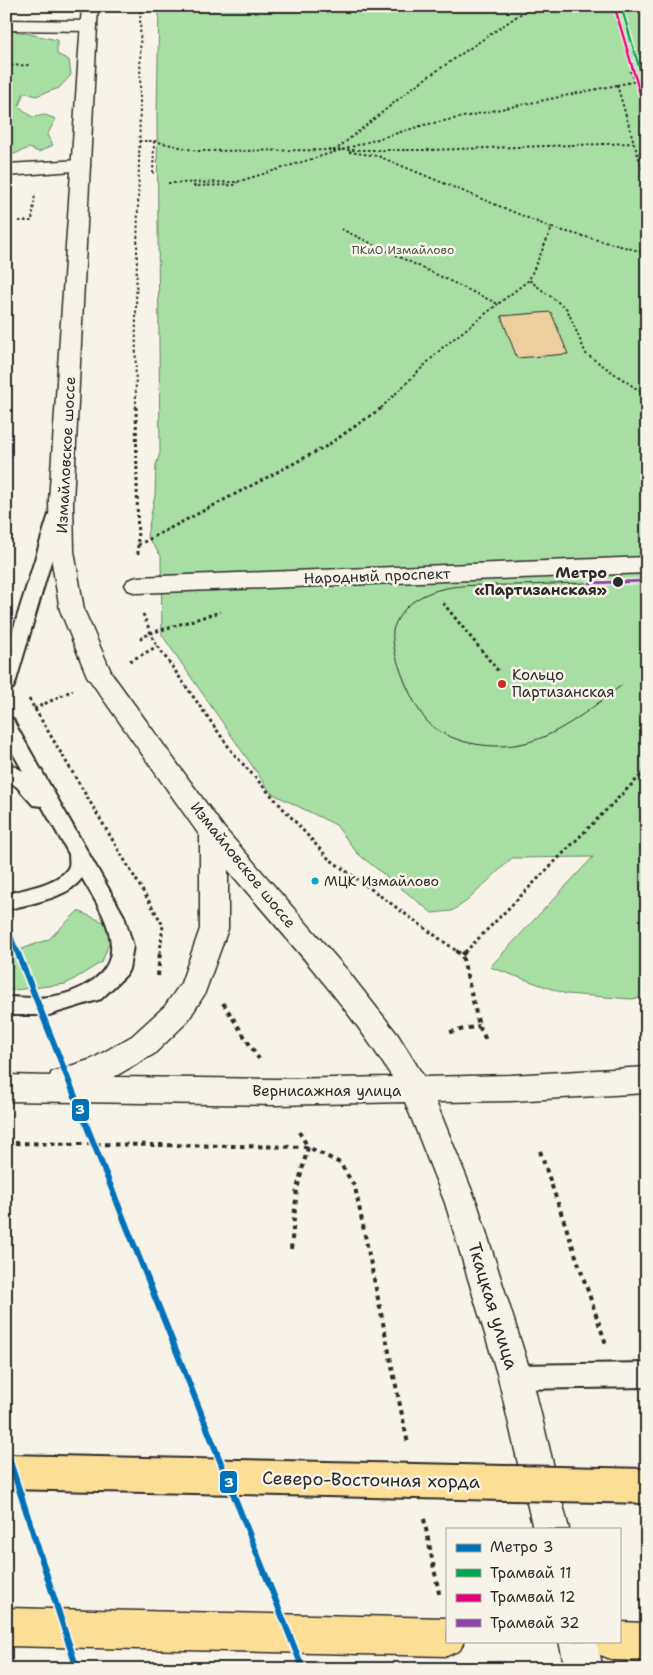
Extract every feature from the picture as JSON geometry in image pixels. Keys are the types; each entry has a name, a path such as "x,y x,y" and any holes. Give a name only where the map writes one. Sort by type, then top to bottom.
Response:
{"main road":[{"name":"Измайловское шоссе","path":"90,6 61,502 62,551 72,610 100,676 214,835 338,978 387,1044 416,1090"},
{"path":"6,25 89,26"},
{"path":"6,170 81,166"},
{"name":"Народный проспект","path":"138,585 647,565"},
{"path":"42,1088 102,1069 143,1045 176,1014 194,987 214,929 214,835"},
{"name":"Вернисажная улица","path":"6,1088 277,1092 549,1087 647,1080"},
{"name":"Ткацкая улица","path":"416,1090 461,1203 515,1377 551,1528"},
{"name":"Северо-Восточная хорда","path":"6,1472 647,1486"},
{"path":"6,1627 444,1620"},
{"path":"620,1641 647,1642"},
{"path":"578,1642 584,1669"}],"lane":[{"path":"6,684 61,502"},
{"path":"6,724 114,916 122,946 118,969 93,993 48,1006 6,1006"},
{"path":"6,769 24,782 66,830"},
{"path":"6,902 42,893 69,881 79,868 79,853"},
{"path":"515,1377 647,1375"}],"path":[{"path":"140,6 141,86 135,327 138,585 141,610 154,641 233,752 328,858 462,955 479,1026 487,1042"},
{"path":"336,150 416,85 532,6"},
{"path":"6,66 29,65"},
{"path":"630,71 635,81"},
{"path":"168,183 236,182 336,150 424,125 647,78"},
{"path":"616,85 647,184"},
{"path":"139,141 154,141 197,151 429,150 634,143"},
{"path":"153,176 154,141"},
{"path":"336,150 378,156 552,228 647,253"},
{"path":"193,186 236,185 236,182"},
{"path":"20,221 32,221 35,194"},
{"path":"138,546 202,510 325,447 388,404 442,348 529,280 552,228"},
{"path":"341,229 498,304"},
{"path":"529,280 566,309 586,354 647,396"},
{"path":"6,369 8,377 6,411"},
{"path":"420,574 499,672"},
{"path":"28,696 162,926 160,973"},
{"path":"462,955 647,769"},
{"path":"218,996 260,1060"},
{"path":"450,1032 479,1026"},
{"path":"291,1249 297,1189 308,1147 299,1132"},
{"path":"6,1143 308,1147 340,1163 355,1187 409,1448"},
{"path":"540,1151 617,1375"},
{"path":"423,1515 444,1620"}],"green space":[{"name":"ПКиО Измайлово","path":"159,6 647,6 647,997 631,999 566,994 490,967 593,857 512,858 467,901 452,911 432,913 357,853 336,825 271,793 162,635 161,556 147,536 155,495 156,465 160,453 157,115"},
{"path":"16,31 57,40 57,54 69,60 71,75 59,88 36,96 24,92 19,106 32,117 45,115 56,119 47,135 53,145 39,152 29,148 9,156 6,155 6,32"},
{"path":"78,911 108,924 112,936 102,962 66,984 6,991 6,955 49,939"}],"building":[{"path":"551,312 568,354 517,358 501,316"}],"tram line":[{"name":"11","path":"621,6 647,94"},
{"name":"12","path":"615,8 641,97"},
{"name":"32","path":"590,583 647,581"},
{"path":"590,583 462,586 437,590 425,595 407,607 398,618 394,627 393,641 399,667 417,708 431,725 452,737 488,746 513,745 539,739 576,719 622,685"}],"metro line":[{"name":"3","path":"6,923 303,1669"},
{"name":"3","path":"6,1449 77,1669"}],"place":[{"name":"Метро «Партизанская»","path":"618,582"},
{"name":"Кольцо Партизанская","path":"502,684"},
{"name":"МЦК Измайлово","path":"315,881"}]}
